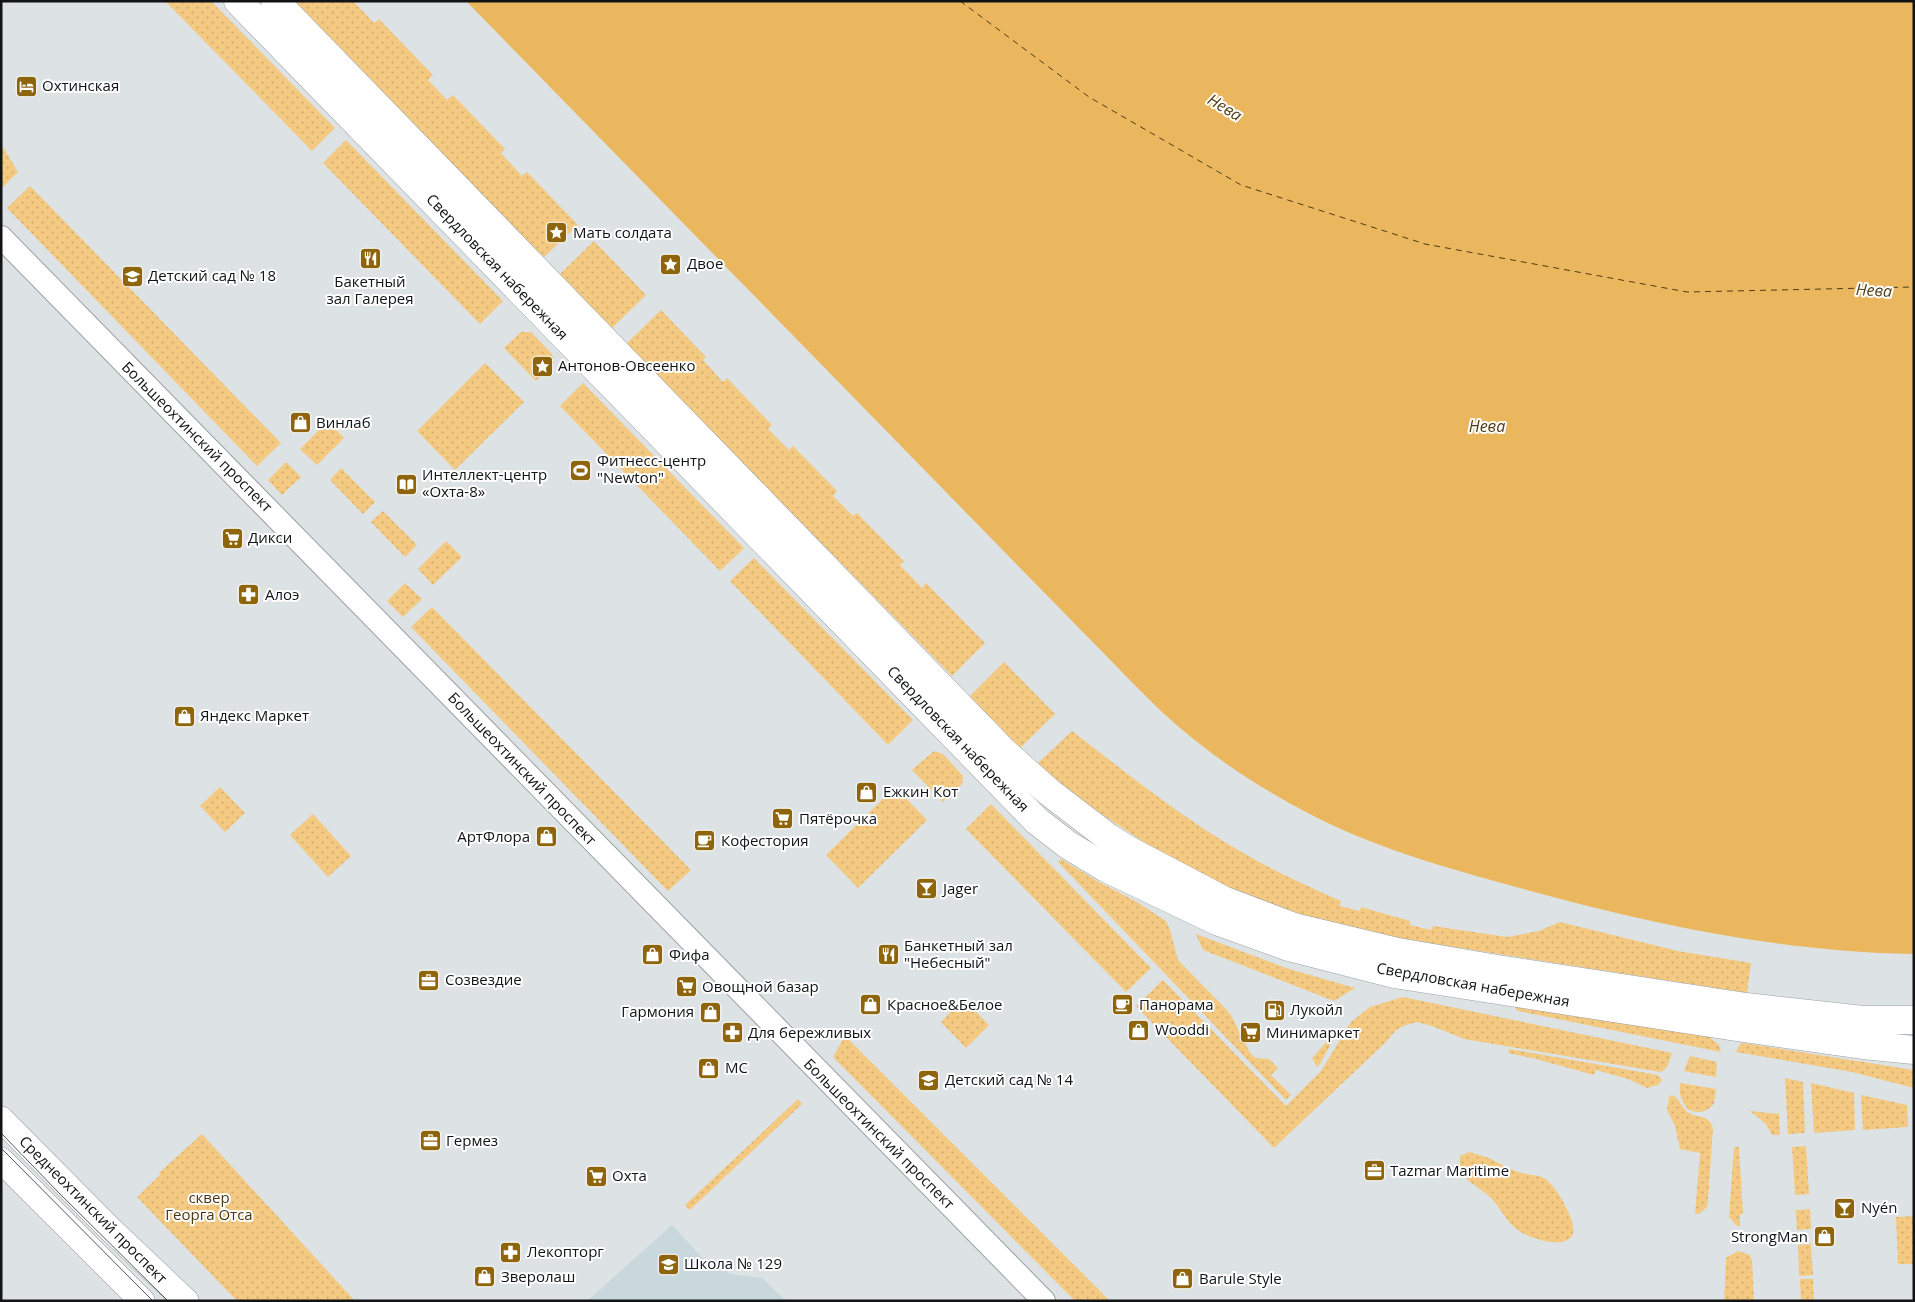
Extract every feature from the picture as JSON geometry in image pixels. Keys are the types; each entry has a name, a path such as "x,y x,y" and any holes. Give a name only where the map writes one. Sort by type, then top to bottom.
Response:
{"main road":[{"name":"Свердловская набережная","path":"238,1 1037,821 1068,845 1106,868 1217,921 1289,947 1394,974 1730,1026 1862,1045 1914,1050"},
{"name":"Свердловская набережная","path":"274,1 1003,751 1049,792 1109,838 1223,900 1294,927 1398,952 1497,969 1746,1006 1863,1020 1914,1020"},
{"name":"Среднеохтинский проспект","path":"1,1119 108,1227 186,1301"},
{"name":"Среднеохтинский проспект","path":"1,1160 142,1301"}],"street":[{"name":"Большеохтинский проспект","path":"1,237 1044,1301"}],"shaded area":[{"name":"Школа № 129","path":"672,1225 709,1265 716,1259 730,1274 762,1278 786,1301 587,1301"}],"green space":[{"path":"165,1 211,1 335,128 312,151"},
{"path":"294,1 353,1 374,23 379,19 433,75 428,80 447,100 453,95 505,149 501,153 522,176 527,172 578,225 543,258"},
{"path":"346,140 503,301 480,324 323,163"},
{"path":"1,144 18,172 1,189"},
{"path":"30,186 281,443 257,466 7,208"},
{"path":"594,241 646,295 611,329 559,275"},
{"path":"661,310 706,357 703,360 723,382 727,378 772,425 768,429 789,450 793,446 837,491 833,496 853,516 857,513 904,561 900,565 922,588 926,583 985,643 952,676 626,344"},
{"path":"521,332 531,332 552,354 554,363 536,381 504,348"},
{"path":"485,363 524,402 455,470 417,431"},
{"path":"583,383 744,548 720,571 560,406"},
{"path":"328,421 344,438 317,465 300,449"},
{"path":"286,462 301,477 282,495 268,480"},
{"path":"341,468 375,502 363,514 330,480"},
{"path":"383,511 417,545 405,557 371,522"},
{"path":"446,541 462,557 433,585 418,569"},
{"path":"754,558 913,720 888,745 730,581"},
{"path":"405,583 422,599 403,617 387,601"},
{"path":"432,607 691,870 668,891 411,627"},
{"path":"1004,662 1055,714 1020,748 970,696"},
{"path":"1072,731 1156,796 1200,826 1268,867 1341,901 1340,906 1360,911 1361,907 1410,921 1410,925 1431,930 1433,926 1507,937 1539,931 1560,922 1678,951 1751,963 1747,993 1365,933 1300,915 1222,886 1165,856 1094,809 1037,764"},
{"path":"934,751 943,754 963,776 962,784 943,802 912,770"},
{"path":"220,787 245,813 225,832 200,806"},
{"path":"895,787 927,820 858,888 826,855"},
{"path":"991,804 1151,968 1126,992 966,829"},
{"path":"313,814 351,856 328,877 290,835"},
{"path":"1061,859 1137,902 1166,921 1178,960 1231,1015 1250,1053 1256,1058 1269,1059 1278,1068 1271,1075 1291,1095 1286,1100 1058,862"},
{"path":"1196,934 1286,968 1355,988 1334,1001 1203,950"},
{"path":"1163,980 1286,1106 1321,1071 1351,1022 1370,1007 1403,997 1672,1053 1667,1067 1661,1072 1464,1039 1417,1022 1403,1026 1395,1031 1385,1043 1274,1148 1136,1006"},
{"path":"963,999 989,1025 966,1048 941,1022"},
{"path":"1512,1004 1708,1036 1719,1045 1721,1052 1518,1011"},
{"path":"1340,1027 1320,1064 1317,1067 1312,1058"},
{"path":"845,1036 1110,1301 1075,1301 833,1057"},
{"path":"1744,1043 1914,1070 1914,1088 1852,1072 1736,1052 1740,1044"},
{"path":"1509,1049 1658,1075 1662,1080 1658,1085 1647,1088 1628,1079 1596,1070 1594,1075 1508,1053"},
{"path":"1690,1056 1717,1062 1716,1077 1684,1071"},
{"path":"1785,1078 1803,1082 1805,1133 1788,1134"},
{"path":"1680,1083 1716,1089 1714,1104 1703,1112 1689,1110 1681,1098"},
{"path":"1811,1083 1854,1093 1855,1130 1814,1133"},
{"path":"1672,1095 1677,1098 1686,1111 1706,1119 1713,1128 1707,1207 1699,1214 1695,1214 1700,1153 1680,1149 1675,1126 1667,1110 1669,1097"},
{"path":"1861,1095 1907,1105 1908,1127 1863,1130"},
{"path":"798,1099 802,1104 690,1210 685,1205"},
{"path":"1750,1111 1779,1114 1780,1135 1772,1135 1766,1124"},
{"name":"сквер Георга Отса","path":"202,1134 355,1301 237,1301 137,1197 160,1175 159,1173"},
{"path":"1806,1146 1809,1194 1795,1195 1792,1147"},
{"path":"1734,1147 1739,1147 1743,1213 1740,1215 1740,1227 1729,1217"},
{"path":"1469,1152 1491,1159 1518,1172 1542,1177 1549,1182 1564,1203 1572,1221 1573,1234 1569,1239 1563,1242 1547,1241 1530,1236 1514,1227 1491,1198 1469,1181 1461,1171 1460,1156"},
{"path":"1810,1209 1811,1229 1797,1230 1796,1210"},
{"path":"1914,1216 1914,1264 1898,1264 1896,1217"},
{"path":"1811,1244 1813,1275 1799,1276 1798,1245"},
{"path":"1738,1251 1750,1255 1752,1261 1754,1301 1724,1301 1726,1258"},
{"path":"1800,1279 1813,1279 1814,1301 1801,1301"}],"water":[{"name":"Нева","path":"466,1 1914,1 1914,954 1813,948 1763,941 1664,923 1565,900 1462,872 1382,846 1329,824 1266,790 1195,740 1151,701"}],"ferry route":[{"path":"960,1 1089,97 1241,185 1425,244 1687,292 1914,287"}],"tram line":[{"path":"1,1133 168,1301"},
{"path":"1,1148 153,1301"}],"place":[{"name":"Охтинская","path":"26,86"},
{"name":"Мать солдата","path":"557,233"},
{"name":"Бакетный зал Галерея","path":"370,259"},
{"name":"Двое","path":"671,264"},
{"name":"Детский сад № 18","path":"132,276"},
{"name":"Антонов-Овсеенко","path":"542,366"},
{"name":"Винлаб","path":"300,423"},
{"name":"Фитнесс-центр \"Newton\"","path":"581,470"},
{"name":"Интеллект-центр «Охта-8»","path":"406,484"},
{"name":"Дикси","path":"232,538"},
{"name":"Алоэ","path":"249,595"},
{"name":"Яндекс Маркет","path":"184,716"},
{"name":"Ежкин Кот","path":"867,792"},
{"name":"Пятёрочка","path":"783,819"},
{"name":"АртФлора","path":"546,837"},
{"name":"Кофестория","path":"705,841"},
{"name":"Jager","path":"927,889"},
{"name":"Фифа","path":"653,955"},
{"name":"Банкетный зал \"Небесный\"","path":"888,955"},
{"name":"Созвездие","path":"429,980"},
{"name":"Овощной базар","path":"686,987"},
{"name":"Красное&Белое","path":"871,1005"},
{"name":"Панорама","path":"1123,1005"},
{"name":"Лукойл","path":"1274,1010"},
{"name":"Гармония","path":"710,1012"},
{"name":"Wooddi","path":"1139,1030"},
{"name":"Для бережливых","path":"732,1033"},
{"name":"Минимаркет","path":"1250,1033"},
{"name":"MC","path":"709,1068"},
{"name":"Детский сад № 14","path":"929,1080"},
{"name":"Гермез","path":"430,1141"},
{"name":"Tazmar Maritime","path":"1374,1171"},
{"name":"Охта","path":"596,1176"},
{"name":"Nyén","path":"1845,1208"},
{"name":"StrongMan","path":"1824,1237"},
{"name":"Лекопторг","path":"511,1252"},
{"name":"Школа № 129","path":"668,1264"},
{"name":"Зверолаш","path":"485,1277"},
{"name":"Barule Style","path":"1183,1279"}]}
